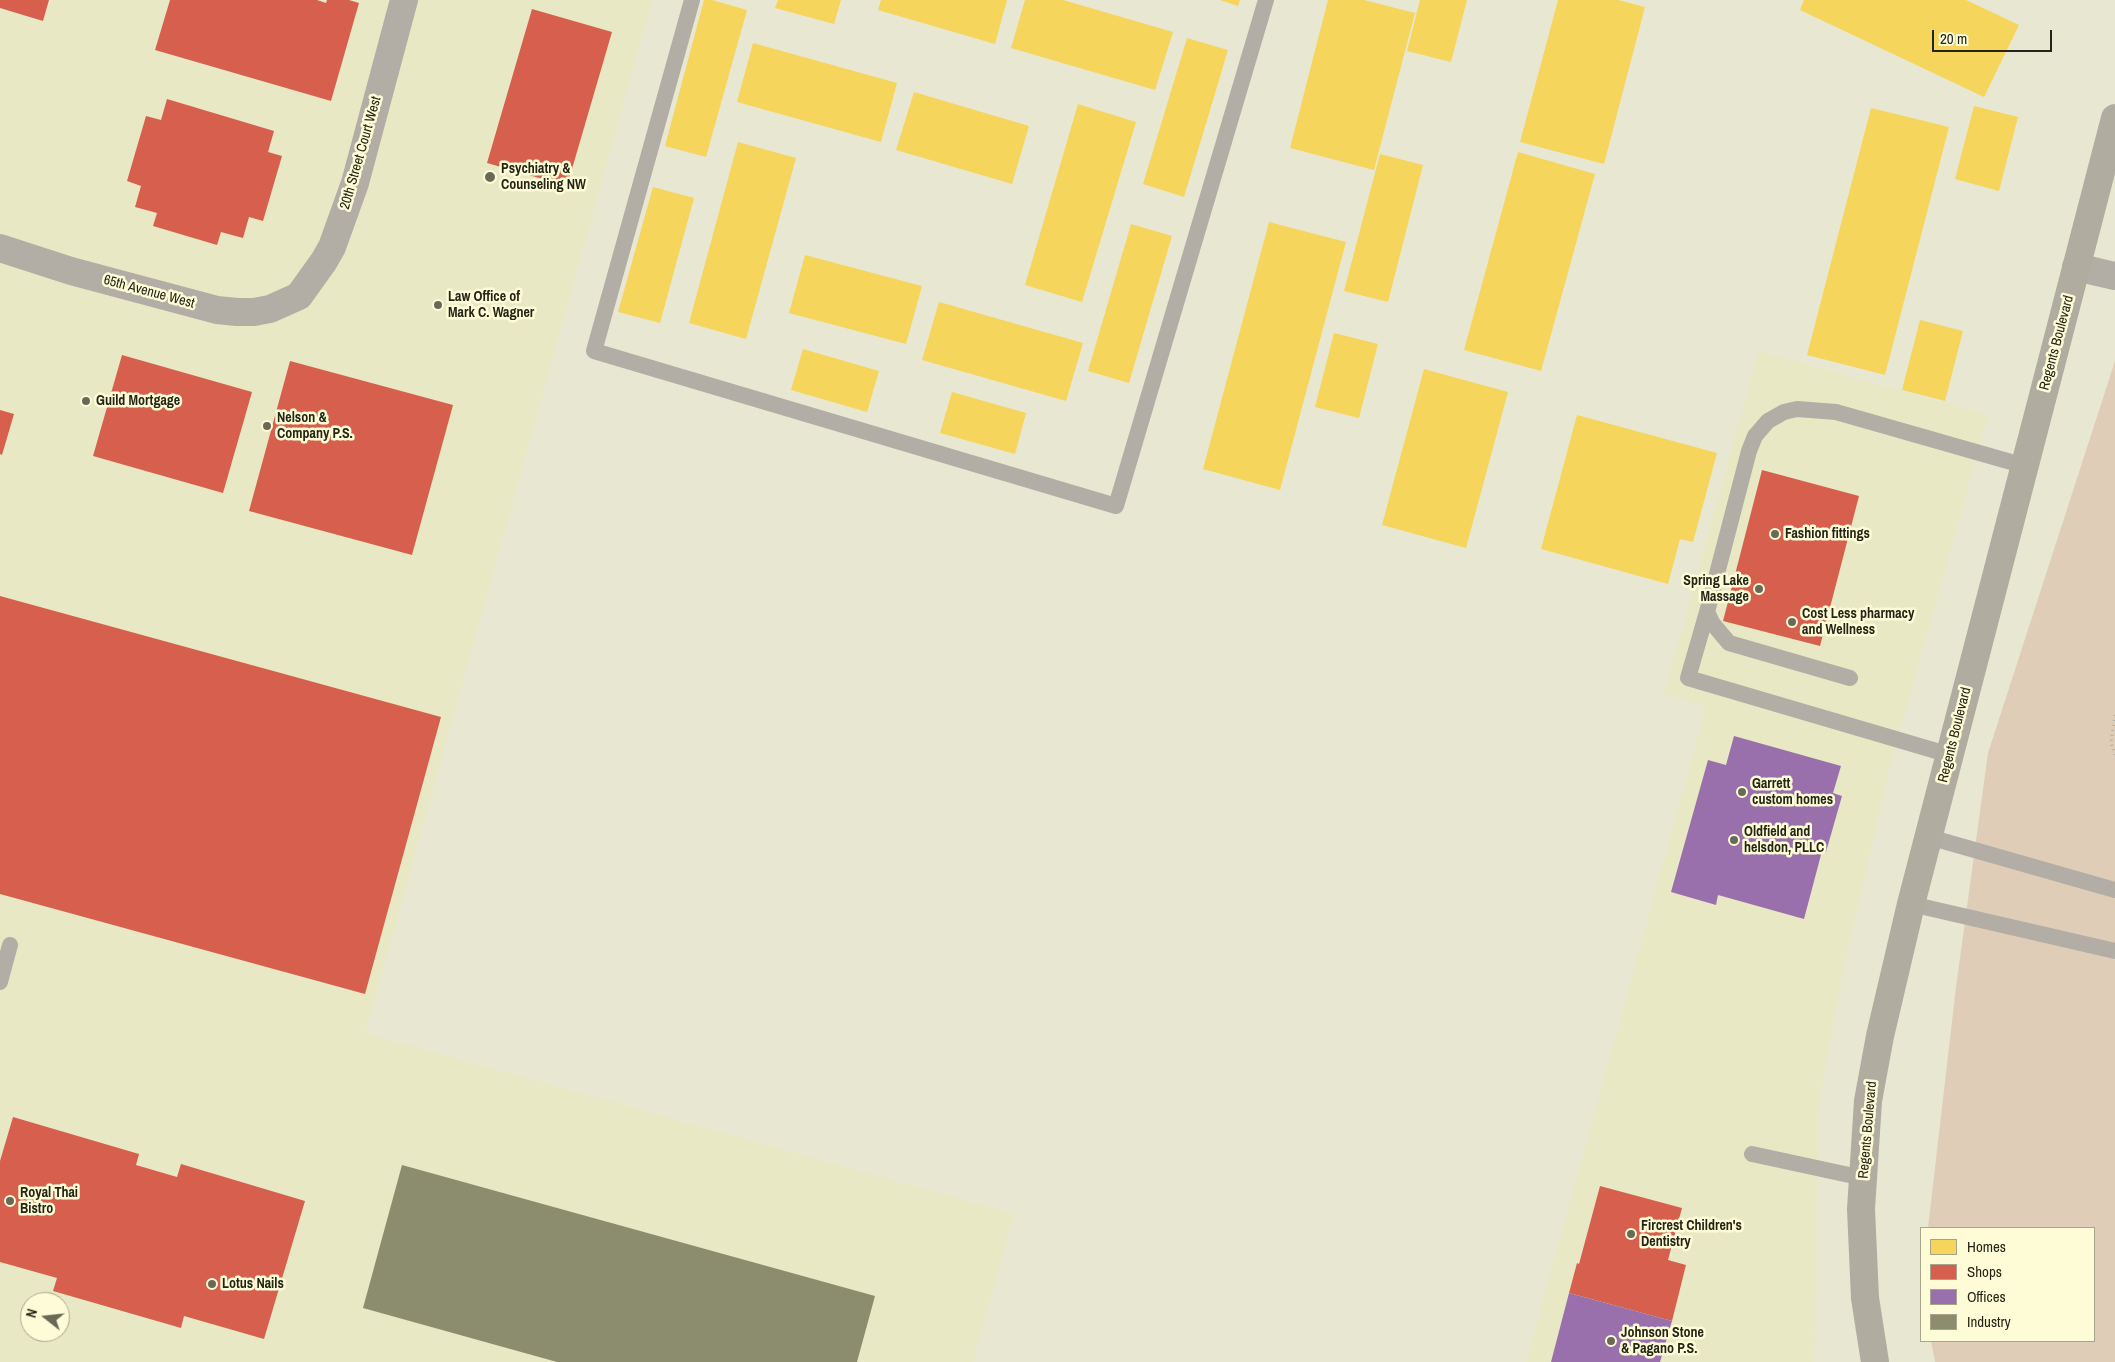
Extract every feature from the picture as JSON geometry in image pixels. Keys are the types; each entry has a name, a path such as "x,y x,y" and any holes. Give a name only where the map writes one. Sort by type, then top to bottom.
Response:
{"main road":[{"name":"Regents Boulevard","path":"1875,1362 1865,1298 1861,1208 1868,1100 1882,1027 1911,904 2115,118"}],"street":[{"name":"20th Street Court West","path":"299,296 332,247 355,183 404,0"},
{"name":"65th Avenue West","path":"0,248 80,273 217,310 254,312 270,309 299,296"},
{"path":"2076,267 2115,276"}],"lane":[{"path":"692,0 594,351 1116,506 1266,0"},
{"path":"1950,755 1688,678 1749,451 1755,436 1768,420 1784,412 1798,409 1836,412 2025,466"},
{"path":"1707,612 1713,624 1729,643 1850,678"},
{"path":"1929,837 2115,890"},
{"path":"1911,904 2115,951"},
{"path":"0,982 10,945"},
{"path":"1752,1154 1863,1178"}],"path":[{"path":"2115,716 2111,742 2115,756"}],"shaded area":[{"path":"0,0 652,0 365,1033 1014,1214 973,1362 0,1362"},
{"path":"1759,351 1988,415 1891,763 1844,965 1818,1107 1814,1362 1526,1362 1706,707 1664,694"},
{"path":"2115,361 2115,1362 1935,1362 1931,1342 2095,1342 2095,1227 1928,1227 1956,987 1988,753"}],"building: Homes":[{"path":"704,0 712,0 747,10 706,157 665,146"},
{"path":"778,0 841,0 834,24 775,8"},
{"path":"881,0 1007,0 995,44 878,10"},
{"path":"1025,0 1063,0 1173,32 1155,90 1011,48"},
{"path":"1220,0 1240,0 1238,6"},
{"path":"1328,0 1364,0 1415,13 1374,170 1290,148"},
{"path":"1420,0 1467,0 1451,62 1407,51"},
{"path":"1558,0 1618,0 1645,7 1604,164 1520,142"},
{"path":"1804,0 1966,0 2019,25 1984,97 1800,10"},
{"path":"1187,38 1228,50 1184,197 1143,184"},
{"path":"753,43 897,83 881,142 737,102"},
{"path":"914,92 1029,126 1012,184 896,150"},
{"path":"1078,104 1136,122 1082,302 1025,285"},
{"path":"1974,106 2018,117 1999,191 1955,179"},
{"path":"1871,108 1949,127 1885,375 1807,355"},
{"path":"738,142 796,158 746,339 689,323"},
{"path":"1518,152 1595,174 1541,371 1464,350"},
{"path":"1380,154 1423,165 1388,302 1344,291"},
{"path":"653,187 694,198 660,323 618,312"},
{"path":"1269,222 1346,242 1280,490 1203,469"},
{"path":"1131,224 1172,236 1129,383 1088,371"},
{"path":"805,255 922,286 906,344 789,313"},
{"path":"939,302 1083,343 1066,401 922,360"},
{"path":"1920,320 1963,331 1945,401 1902,390"},
{"path":"1334,333 1378,344 1359,418 1315,407"},
{"path":"803,349 879,371 867,412 791,390"},
{"path":"1424,369 1508,392 1466,548 1382,525"},
{"path":"952,392 1026,413 1015,454 940,433"},
{"path":"1577,415 1717,453 1693,542 1680,539 1668,584 1541,549"}],"building: Shops":[{"path":"0,0 49,0 43,21 0,8"},
{"path":"170,0 317,0 326,3 327,0 349,0 359,3 331,101 155,50"},
{"path":"532,9 612,32 567,186 487,163"},
{"path":"167,99 274,131 268,152 282,156 263,221 249,217 243,238 221,232 217,245 153,226 157,213 135,207 141,186 127,181 146,116 161,120"},
{"path":"122,355 252,392 223,493 93,456"},
{"path":"290,361 453,405 412,555 249,511"},
{"path":"0,410 14,414 2,455 0,454"},
{"path":"1762,470 1859,496 1820,646 1723,621"},
{"path":"0,596 441,717 365,994 0,894"},
{"path":"13,1117 139,1154 136,1165 177,1177 181,1164 305,1201 264,1339 184,1316 181,1328 70,1296 70,1292 53,1291 57,1278 0,1262 0,1161"},
{"name":"Fircrest Children's Dentistry","path":"1600,1186 1682,1208 1668,1260 1686,1265 1672,1321 1569,1293 1577,1263 1579,1264"}],"building: Offices":[{"path":"1734,736 1841,766 1833,793 1842,796 1826,852 1822,851 1804,919 1718,895 1716,905 1671,892 1708,760 1726,765"},
{"name":"Johnson Stone & Pagano P.S.","path":"1569,1293 1672,1321 1660,1362 1551,1362"}],"building: Industry":[{"path":"402,1165 875,1296 857,1362 557,1362 363,1308"}],"place":[{"name":"Psychiatry & Counseling NW","path":"490,177"},
{"name":"Law Office of Mark C. Wagner","path":"438,305"},
{"name":"Guild Mortgage","path":"86,401"},
{"name":"Nelson & Company P.S.","path":"267,426"},
{"name":"Fashion fittings","path":"1775,534"},
{"name":"Spring Lake Massage","path":"1759,589"},
{"name":"Cost Less pharmacy and Wellness","path":"1792,622"},
{"name":"Garrett custom homes","path":"1742,792"},
{"name":"Oldfield and helsdon, PLLC","path":"1734,840"},
{"name":"Royal Thai Bistro","path":"10,1201"},
{"name":"Fircrest Children's Dentistry","path":"1631,1234"},
{"name":"Lotus Nails","path":"212,1284"},
{"name":"Johnson Stone & Pagano P.S.","path":"1611,1341"}]}
